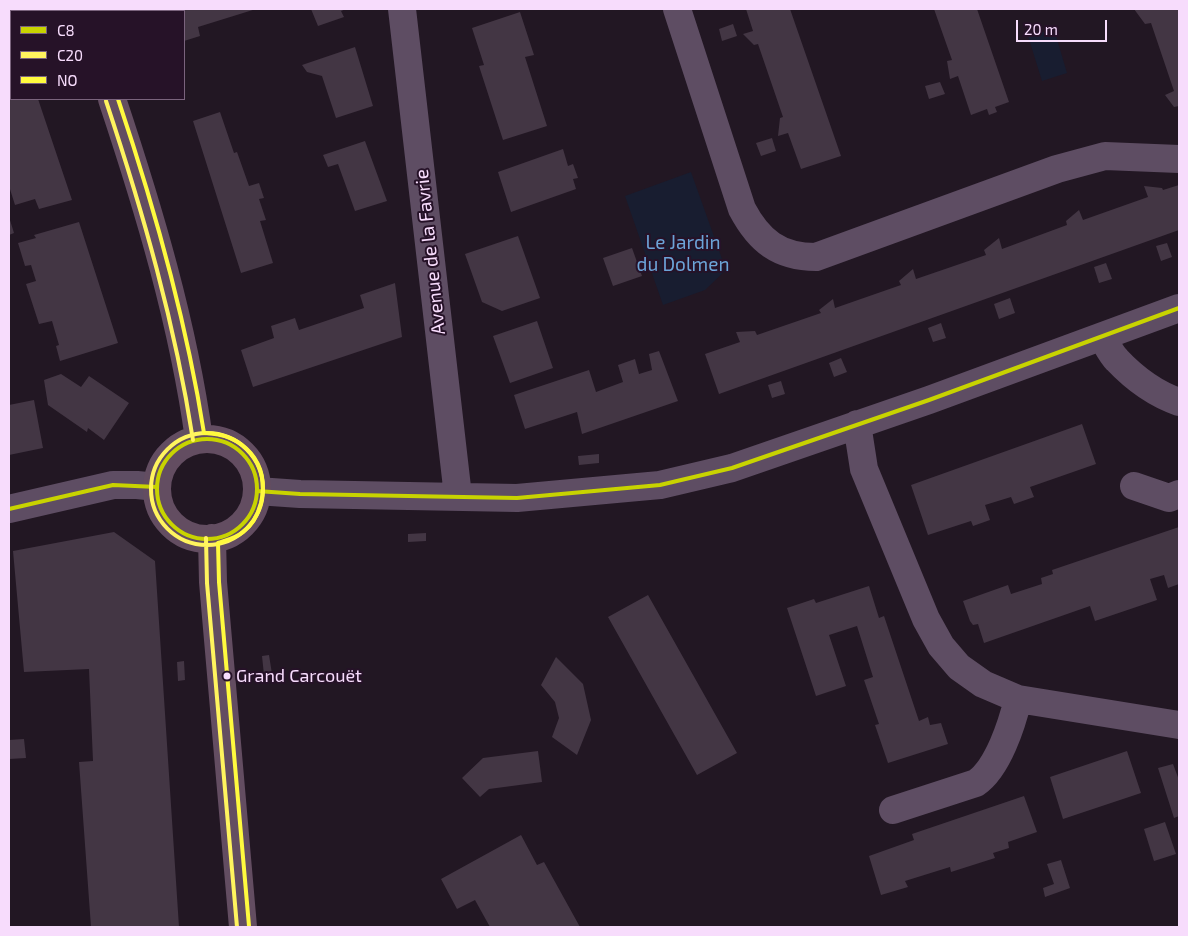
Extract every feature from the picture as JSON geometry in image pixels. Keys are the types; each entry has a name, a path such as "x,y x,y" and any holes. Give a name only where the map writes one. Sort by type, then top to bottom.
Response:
{"main road":[{"path":"112,100 168,285 191,390 199,439"},
{"path":"199,439 221,440 241,451 254,469 258,491 253,508 243,524 229,534 212,538 191,536 173,525 161,508 158,487 161,471 170,456 183,445 199,439"},
{"path":"212,538 214,592 243,927"}],"street":[{"name":"Avenue de la Favrie","path":"402,9 458,496"},
{"path":"676,9 742,209 751,226 761,237 774,247 792,255 816,257 1057,170 1105,156 1179,159"},
{"path":"258,491 300,494 525,498 660,485 732,468 929,400 1179,308"},
{"path":"1102,337 1117,359 1130,371 1147,385 1168,398 1179,402"},
{"path":"857,424 864,469 926,619 936,639 949,656 970,676 998,692 1018,699 1179,725"},
{"path":"9,509 113,485 158,487"},
{"path":"1134,486 1169,498 1179,494"},
{"path":"893,810 976,783 984,778 1012,725 1018,699"}],"green space":[{"path":"1054,29 1067,73 1042,81 1028,36"},
{"name":"Le Jardin du Dolmen","path":"691,172 726,270 705,290 663,305 625,196"}],"building":[{"path":"9,9 12,9 10,10 9,62"},
{"path":"256,9 198,27 200,36 185,41 185,10 144,10"},
{"path":"311,9 346,9 341,11 344,17 318,26"},
{"path":"746,9 790,9 841,156 801,169 788,133 778,136 780,118 783,117 758,44 754,45 743,34 753,31"},
{"path":"934,9 977,9 1009,102 995,107 997,112 989,115 987,109 971,115 958,76 950,79 947,61 952,60"},
{"path":"1134,9 1179,9 1179,106 1174,107 1165,95 1174,91 1151,23 1145,24"},
{"path":"520,12 534,55 525,57 547,126 503,140 479,66 484,65 472,28"},
{"path":"733,24 737,36 722,41 719,29"},
{"path":"355,47 373,106 336,118 322,76 307,72 302,65"},
{"path":"940,82 945,94 929,99 925,86"},
{"path":"9,92 10,100 38,100 72,200 39,209 35,199 15,205 9,186"},
{"path":"220,112 234,153 237,152 249,186 259,183 264,198 259,199 266,220 260,221 273,263 241,273 193,121"},
{"path":"772,138 776,151 761,156 756,143"},
{"path":"365,141 387,201 355,211 338,164 328,167 323,155"},
{"path":"563,149 568,166 573,164 578,178 573,179 576,189 511,212 498,172"},
{"path":"1179,185 1179,230 719,394 705,354 740,342 736,332 755,331 757,335 821,313 819,310 833,299 835,308 901,285 899,281 913,269 916,279 986,255 984,250 999,238 1002,249 1067,225 1066,221 1079,210 1083,220 1148,197 1144,186 1162,188 1163,190"},
{"path":"9,217 14,233 9,235"},
{"path":"79,222 118,343 60,361 56,346 59,345 52,321 39,324 26,284 36,281 31,265 25,266 18,243 36,238 34,235"},
{"path":"518,236 540,298 502,311 482,302 465,254"},
{"path":"1167,243 1172,257 1161,261 1156,246"},
{"path":"632,248 642,276 613,286 603,258"},
{"path":"1106,263 1112,279 1099,283 1094,267"},
{"path":"395,283 402,337 253,387 241,350 274,338 271,326 295,318 299,330 364,308 360,295"},
{"path":"1010,298 1015,313 999,319 994,304"},
{"path":"537,321 553,368 510,383 493,336"},
{"path":"941,323 946,338 933,342 928,328"},
{"path":"659,351 678,401 582,434 577,412 525,429 514,395 589,370 596,392 623,382 618,365 635,359 639,374 652,370 649,354"},
{"path":"841,358 847,372 834,377 829,363"},
{"path":"61,374 81,387 89,376 129,403 104,440 88,428 87,432 48,405 44,380"},
{"path":"781,381 785,394 772,398 768,385"},
{"path":"34,400 43,448 9,455 9,405"},
{"path":"1082,424 1096,464 1030,487 1034,497 1014,504 1011,497 985,505 990,520 973,526 971,521 928,535 911,485"},
{"path":"599,454 599,463 579,465 578,456"},
{"path":"1179,527 1179,584 1168,588 1164,575 1150,579 1157,600 1095,621 1090,606 984,643 978,624 973,625 970,621 963,601 1008,585 1011,594 1042,584 1041,578 1053,574 1052,570"},
{"path":"114,532 155,561 179,927 91,927 79,762 93,761 89,669 24,672 13,551"},
{"path":"426,533 426,541 408,542 408,534"},
{"path":"869,586 879,618 884,616 919,721 928,717 930,725 941,723 948,744 888,763 875,725 879,724 864,680 873,677 857,626 829,635 846,686 816,696 787,608 814,599 816,603"},
{"path":"648,595 737,753 697,775 608,617"},
{"path":"269,655 272,674 264,675 262,656"},
{"path":"556,657 583,684 591,720 577,755 552,737 559,718 555,702 541,685"},
{"path":"184,661 185,680 178,681 177,662"},
{"path":"24,739 26,758 9,759 9,740"},
{"path":"538,751 542,782 489,789 480,797 462,778 483,758"},
{"path":"1127,751 1141,793 1063,819 1050,777"},
{"path":"1173,764 1179,780 1179,816 1174,818 1158,768"},
{"path":"1024,796 1037,832 1008,842 1009,848 993,853 995,858 951,872 950,867 905,881 908,887 881,895 869,856 914,840 912,834"},
{"path":"1165,822 1176,854 1154,861 1144,829"},
{"path":"521,835 537,865 544,862 580,927 490,927 475,900 457,909 441,879"},
{"path":"1061,860 1070,888 1045,897 1043,888 1054,884 1047,864"}],"transit line":[{"name":"NO","path":"118,100 145,182 179,306 204,433 231,439 242,445 251,453 262,475 261,503 252,523 237,536 218,543 219,582 249,926"},
{"name":"C20","path":"106,101 133,184 157,269 177,354 193,440"},
{"name":"C8","path":"257,491 300,494 517,498 660,485 732,468 929,400 1179,308"},
{"name":"C20","path":"207,433 228,437 247,449 259,468 263,489 259,510 247,529 228,541 207,545 186,541 167,529 155,510 151,489 155,468 167,449 186,437 207,433"},
{"name":"C8","path":"207,439 226,443 242,454 253,470 257,489 253,508 242,524 226,535 207,539 188,535 172,524 161,508 157,489 161,470 172,454 188,443 207,439"},
{"name":"C8","path":"9,509 113,485 157,487"},
{"name":"C20","path":"206,538 207,583 237,927"}],"place":[{"name":"Grand Carcouët","path":"227,676"}]}
